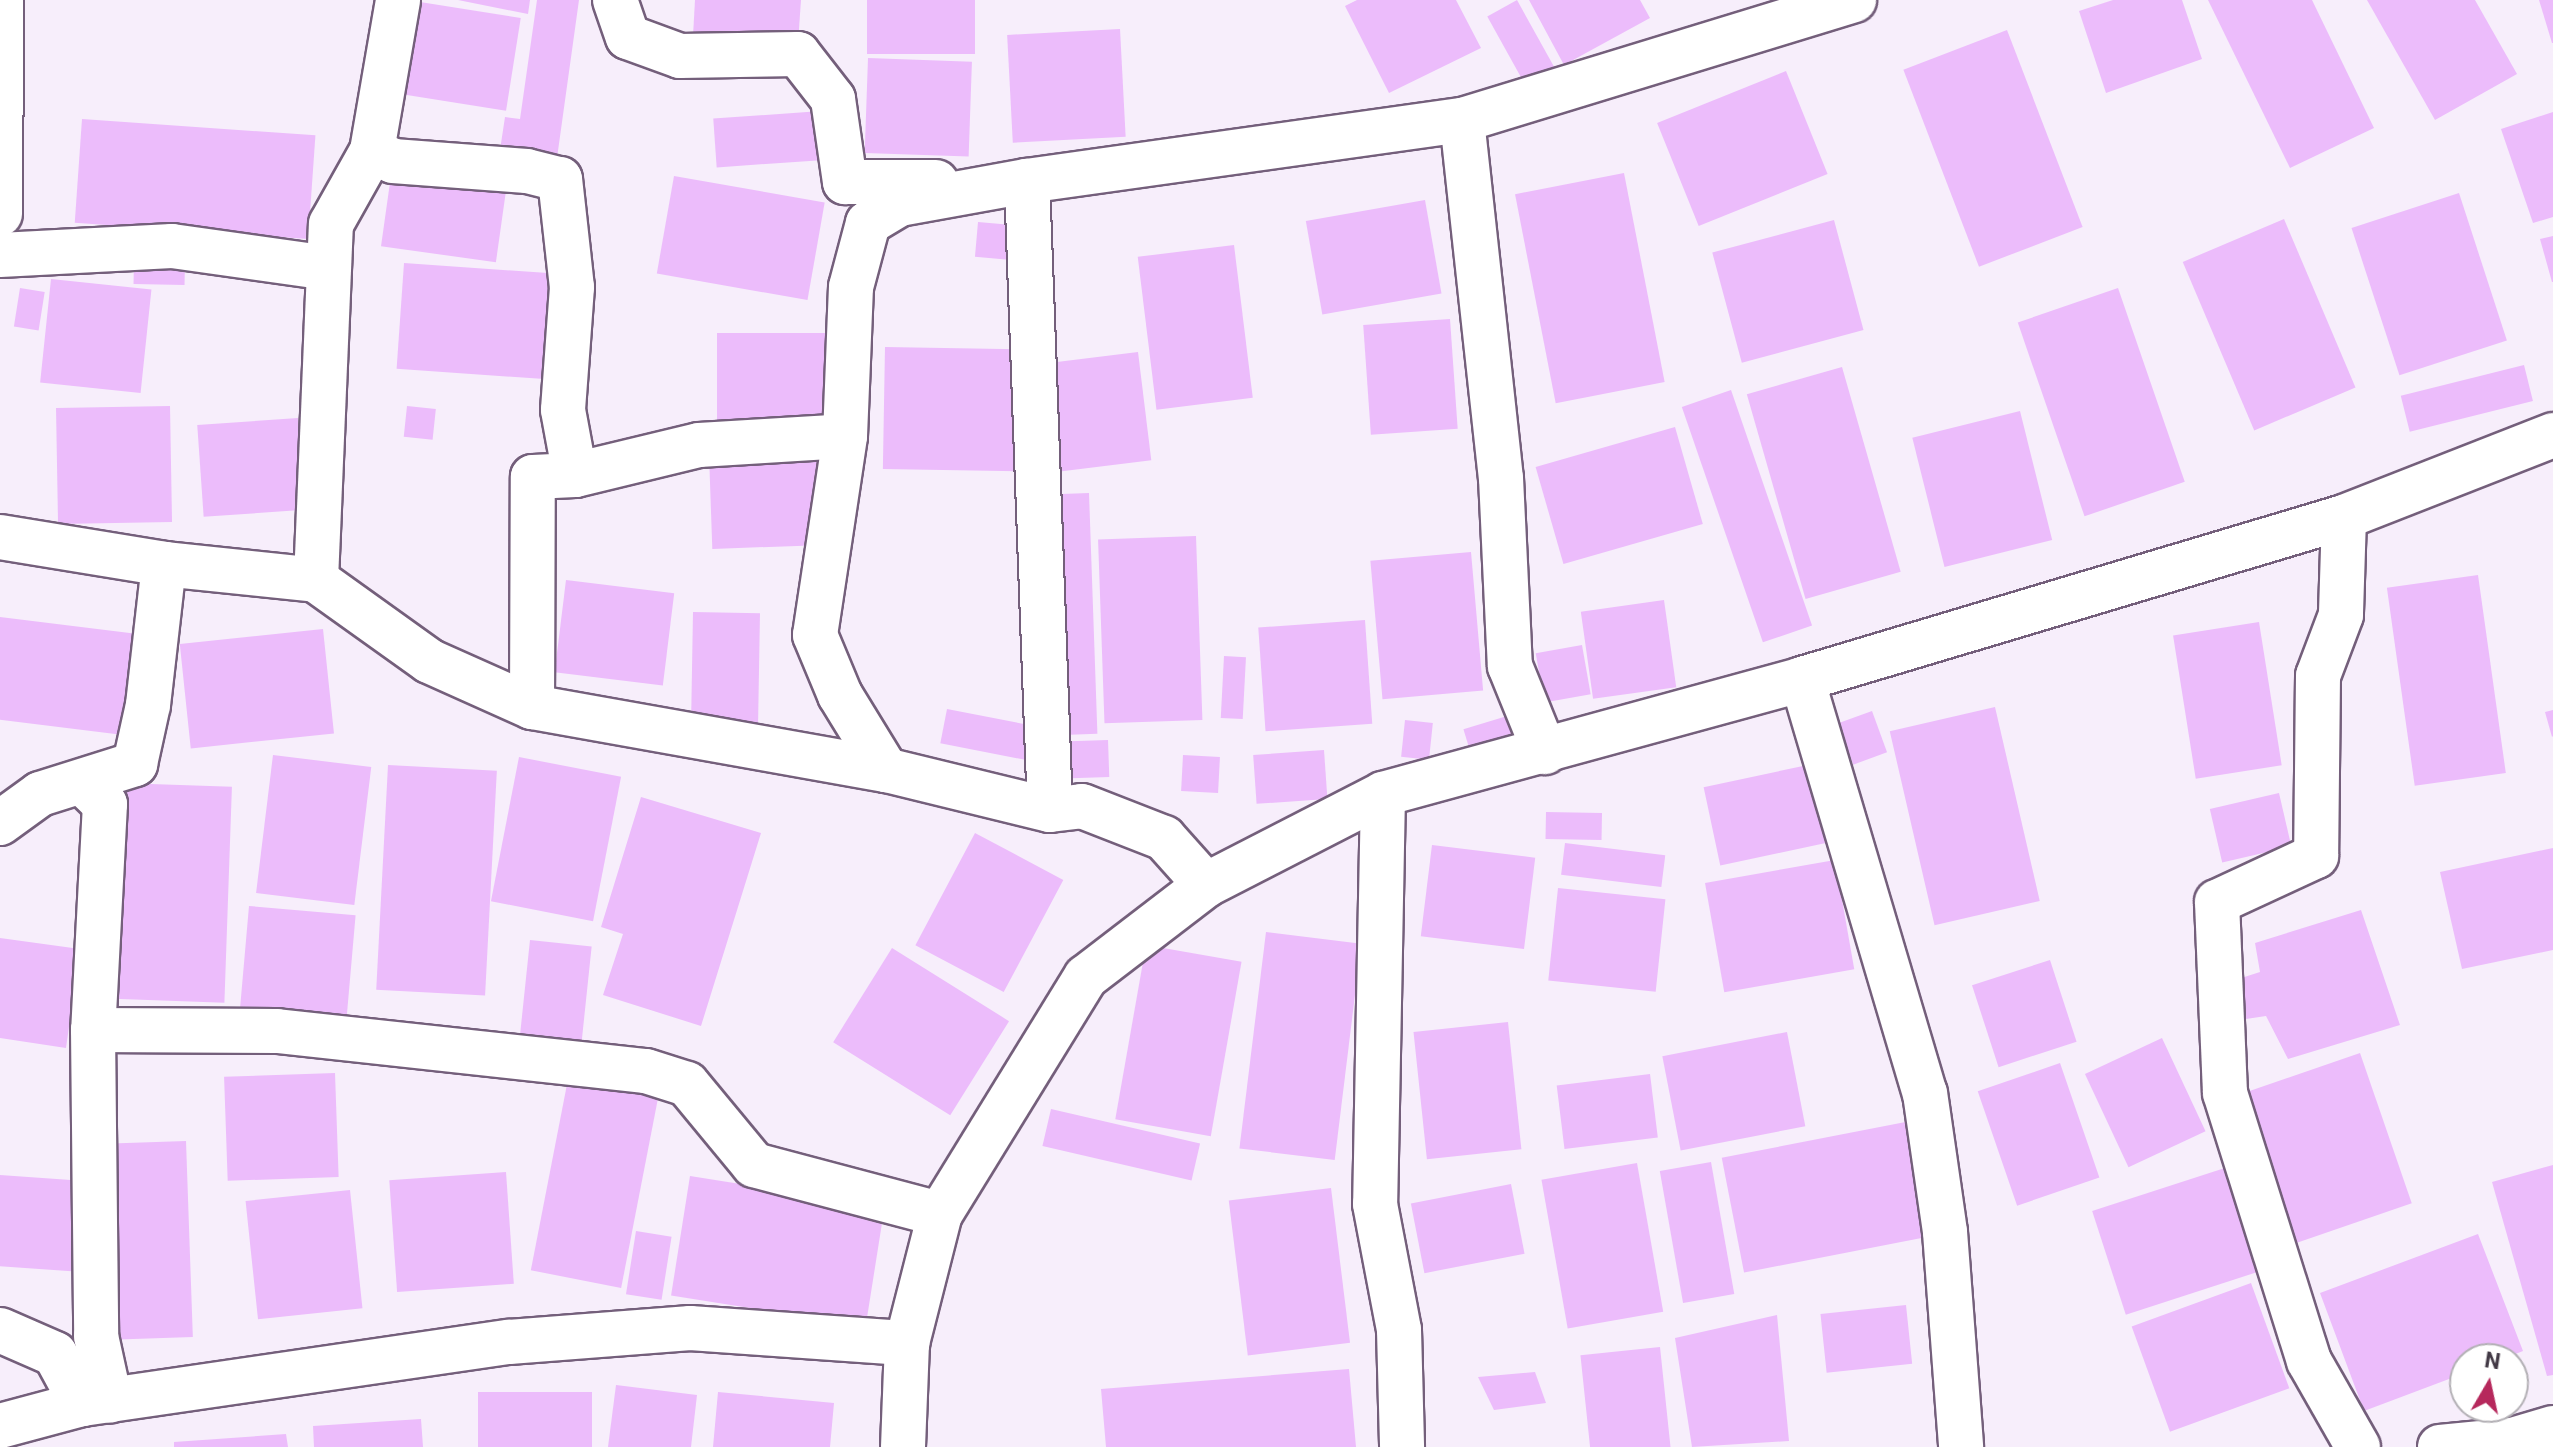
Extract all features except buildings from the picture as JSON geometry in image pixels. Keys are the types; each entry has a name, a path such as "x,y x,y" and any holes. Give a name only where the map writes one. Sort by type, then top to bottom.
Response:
{"street":[{"path":"0,214 1,0"},
{"path":"316,580 331,224 372,151 398,0"},
{"path":"615,0 628,37 680,56 798,54 833,99 845,182 1027,181"},
{"path":"886,770 840,695 815,635 845,436 851,287 868,223 900,204 1027,181 1462,120 1854,0"},
{"path":"1462,120 1501,478 1510,666 1545,752"},
{"path":"372,151 393,161 527,171 560,179 572,287 563,410 575,475"},
{"path":"1027,181 1050,810"},
{"path":"0,255 172,246 328,268"},
{"path":"903,1447 907,1343 940,1214 1086,977 1206,885 1383,794 1802,679 2344,517 2553,435"},
{"path":"532,707 533,477 575,475 699,445 845,436"},
{"path":"2344,517 2341,615 2318,676 2316,856 2217,902 2225,1093 2309,1361 2358,1447"},
{"path":"0,537 164,564 316,580 429,661 532,707 886,770 1050,810 1082,806 1164,838 1206,885"},
{"path":"0,823 40,794 135,764 148,705 164,564"},
{"path":"1802,679 1925,1093 1945,1232 1961,1447"},
{"path":"82,782 105,804 93,1030 96,1402"},
{"path":"1383,794 1375,1204 1399,1330 1402,1447"},
{"path":"93,1030 277,1031 646,1071 687,1084 754,1165 940,1214"},
{"path":"0,1426 96,1402 509,1342 675,1329 907,1343"},
{"path":"0,1330 55,1354 96,1402"},
{"path":"2440,1447 2512,1440 2553,1428"}]}
